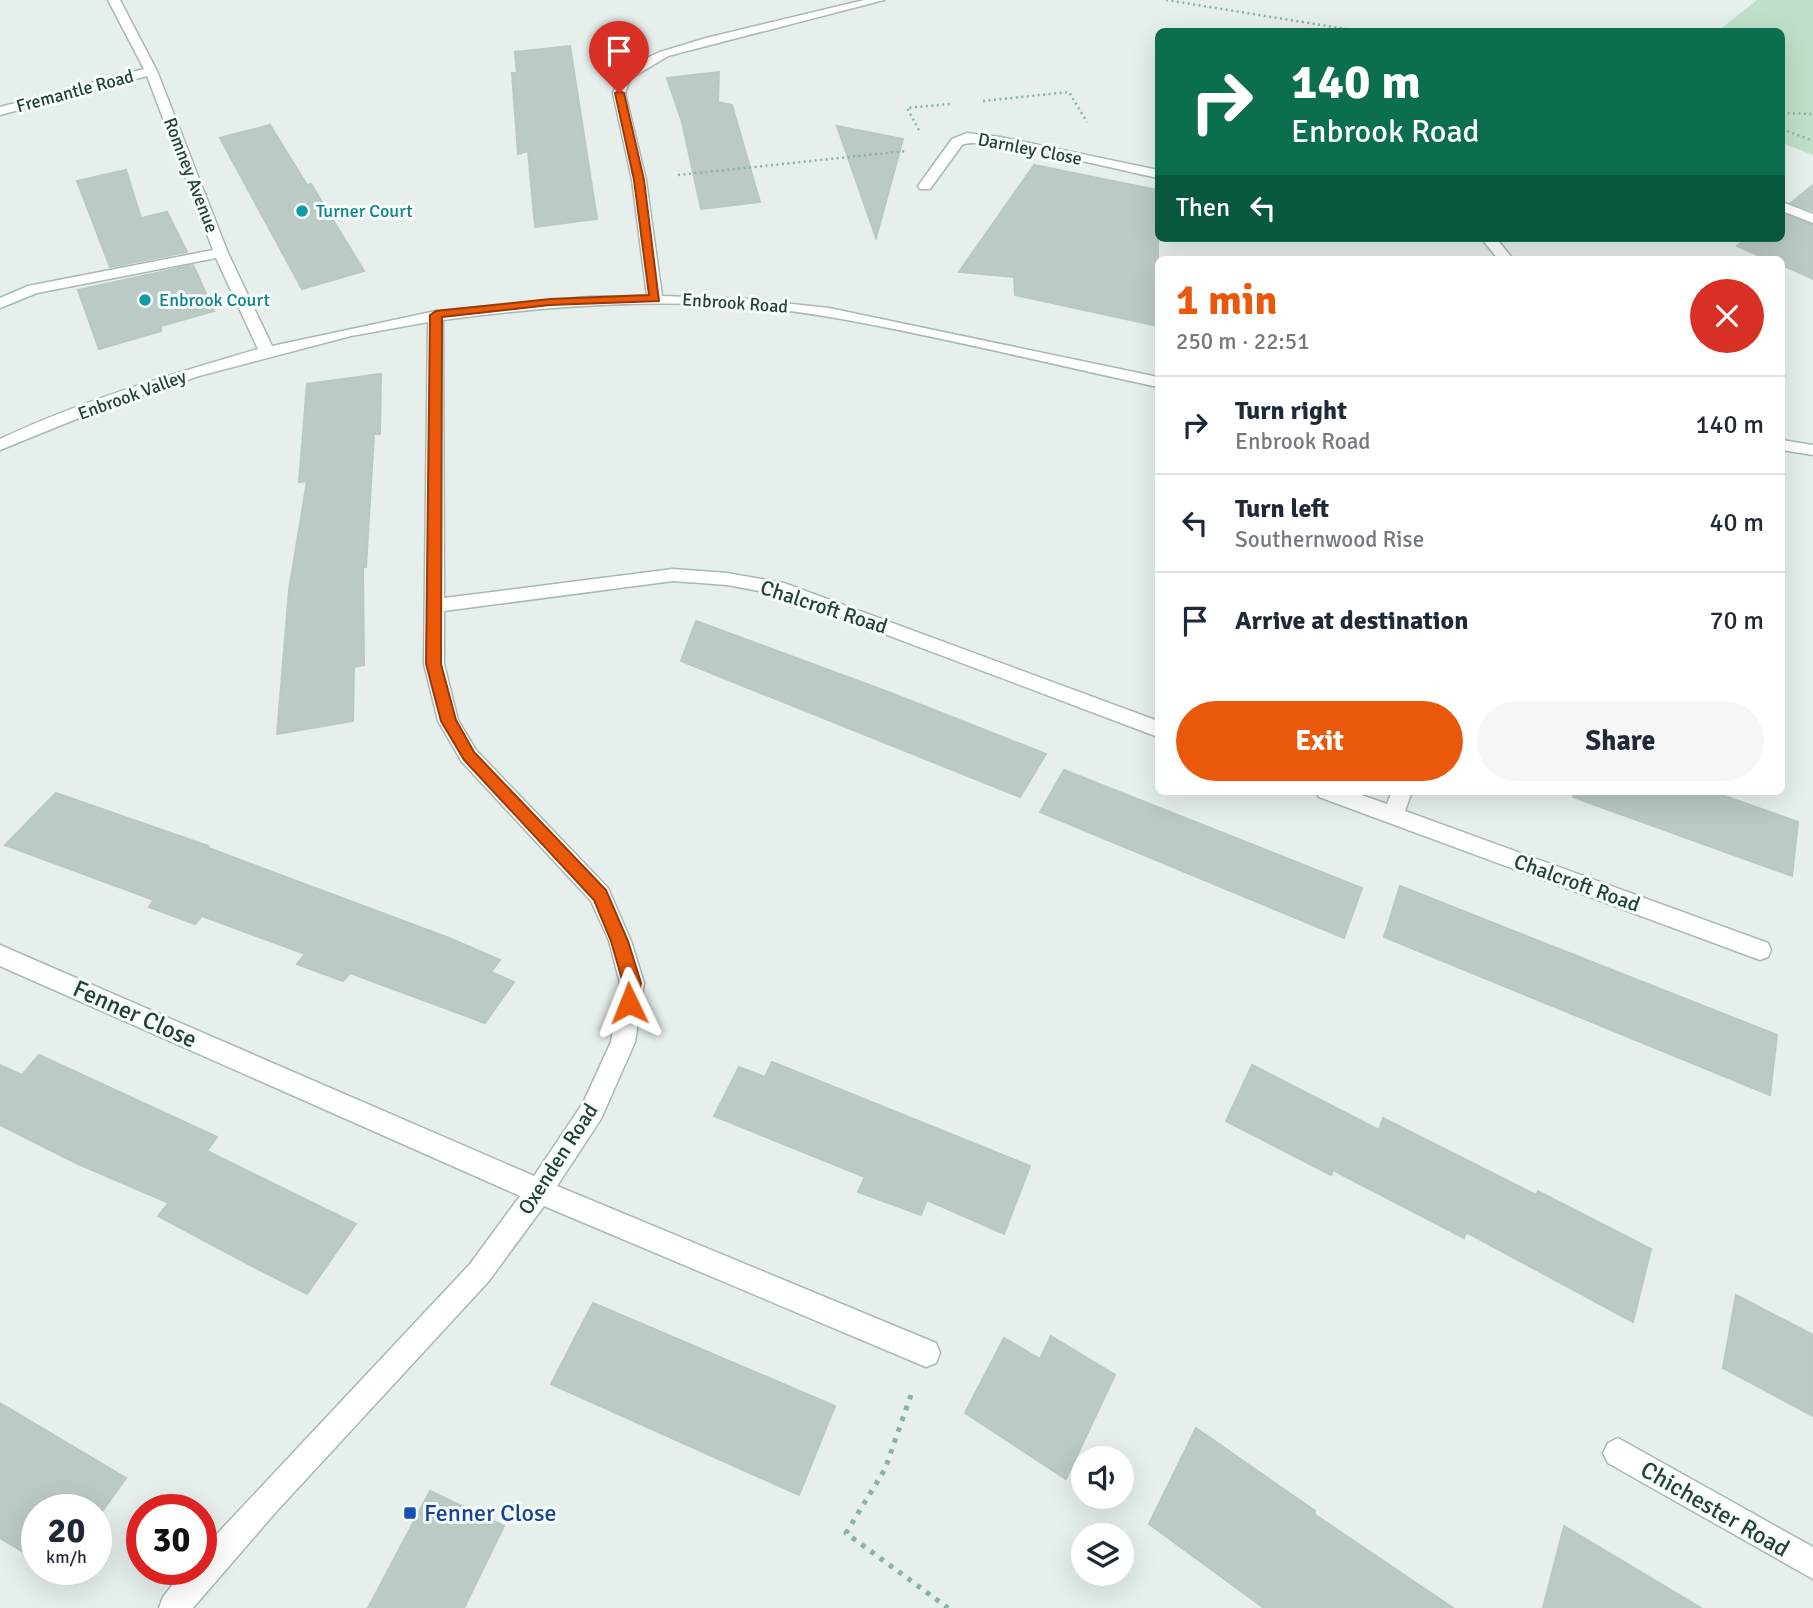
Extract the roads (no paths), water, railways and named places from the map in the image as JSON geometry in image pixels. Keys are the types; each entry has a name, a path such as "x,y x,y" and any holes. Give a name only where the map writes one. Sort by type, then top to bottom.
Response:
{"street":[{"name":"Romney Avenue","path":"114,0 151,71 221,253 266,350"},
{"path":"655,298 639,180 619,93 624,77 637,67 664,54 710,40 878,0"},
{"name":"Fremantle Road","path":"0,111 151,71"},
{"name":"Darnley Close","path":"925,186 957,142 968,137 1000,141 1155,173"},
{"path":"1785,207 1813,219"},
{"path":"1492,242 1504,256"},
{"path":"0,304 33,289 221,253"},
{"name":"Enbrook Road","path":"266,350 436,315 550,302 655,298 741,302 830,312 1155,381"},
{"name":"Oxenden Road","path":"174,1608 195,1580 479,1273 539,1191 592,1111 622,1042 632,983 620,941 600,895 469,756 448,721 433,664 436,315"},
{"name":"Enbrook Valley","path":"0,446 135,391 266,350"},
{"path":"1785,445 1813,450"},
{"name":"Chalcroft Road","path":"433,607 673,575 727,579 784,589 1155,728"},
{"name":"Chalcroft Road","path":"1337,795 1760,950"},
{"path":"1393,816 1401,795"},
{"name":"Fenner Close","path":"0,954 539,1191 926,1353"},
{"name":"Chichester Road","path":"1618,1453 1813,1564"}],"place":[{"name":"Turner Court","path":"302,211"},
{"name":"Enbrook Court","path":"145,300"},
{"name":"Fenner Close","path":"410,1513"}]}
